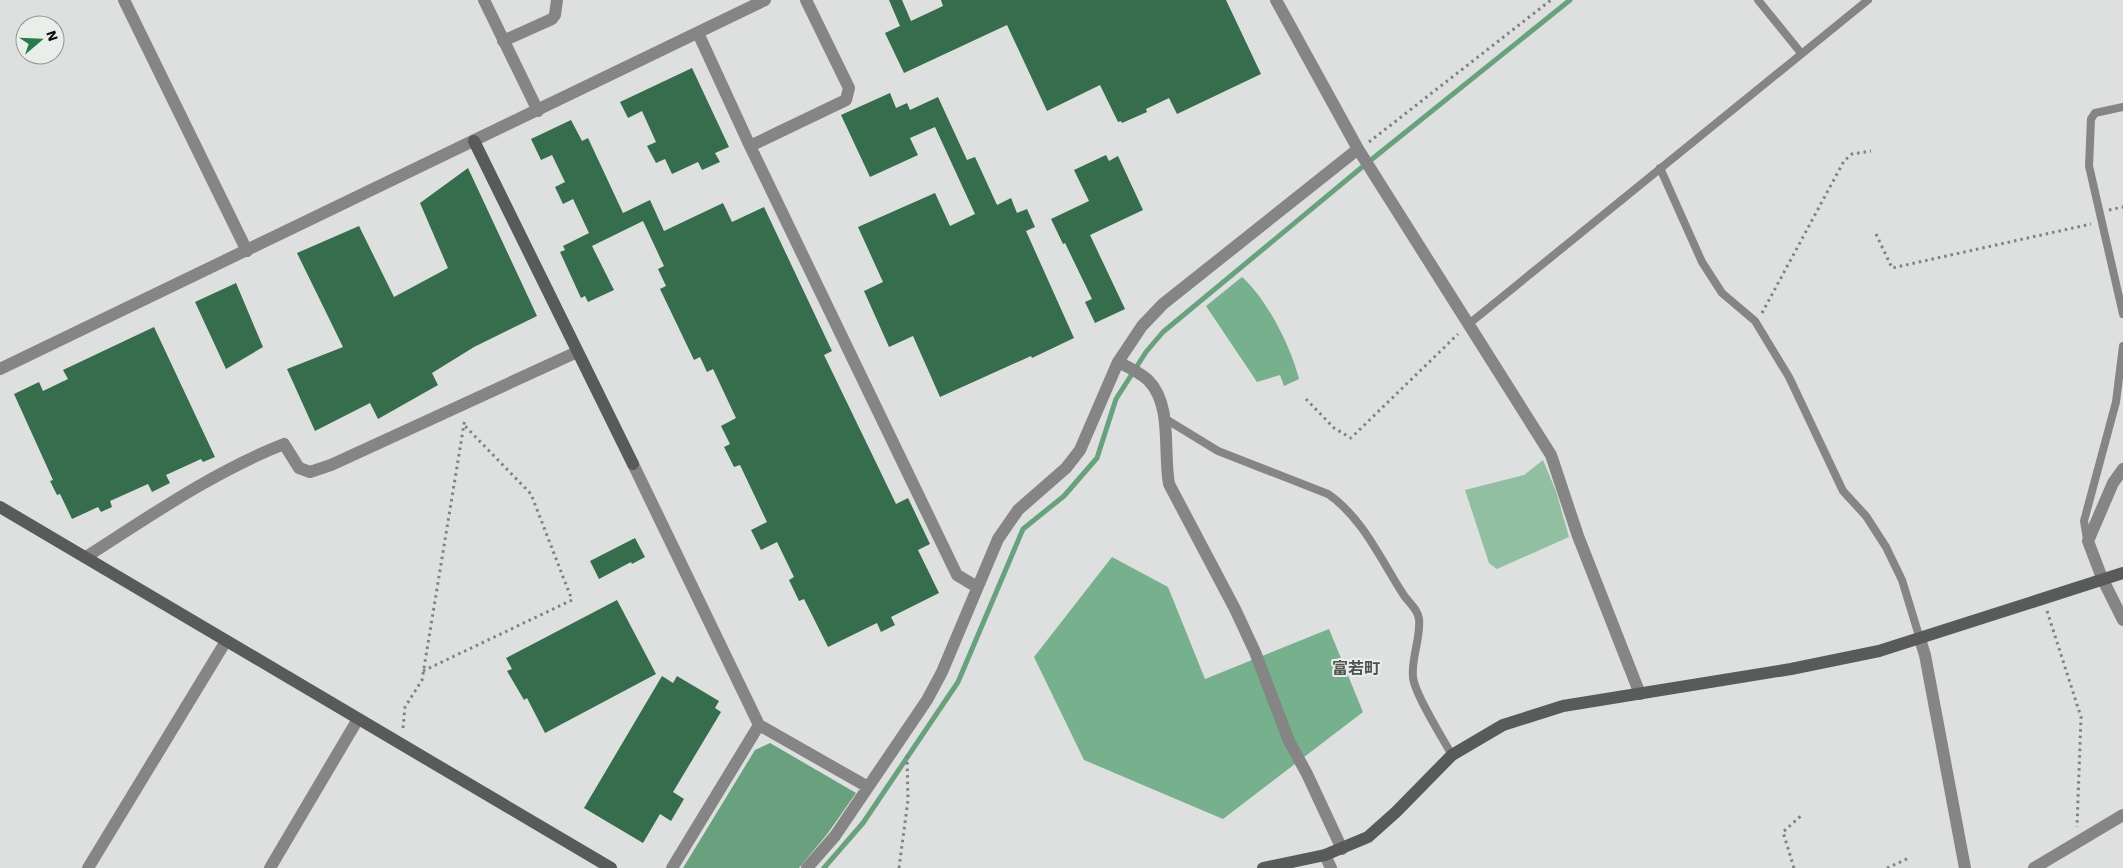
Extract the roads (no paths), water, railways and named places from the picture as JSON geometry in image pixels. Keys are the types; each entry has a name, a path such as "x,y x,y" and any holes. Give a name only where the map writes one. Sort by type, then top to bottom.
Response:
{"street":[{"path":"124,0 247,251"},
{"path":"484,0 538,111"},
{"path":"503,41 552,19 555,15 557,0"},
{"path":"0,369 698,33 748,4 765,0"},
{"path":"750,146 846,100 849,88 806,0"},
{"path":"1276,0 1360,153 1470,323 1552,455 1578,536 1640,694"},
{"path":"698,33 750,146 957,575 977,587"},
{"path":"474,141 759,725 868,787"},
{"path":"807,868 835,836 927,700 942,672 998,539 1018,510 1066,468 1080,450 1142,326 1163,304 1360,153"},
{"path":"86,557 193,488 275,447 284,444 299,468 310,472 331,465 577,352"},
{"path":"1124,365 1142,375 1155,390 1164,418 1166,467 1169,484 1236,609 1255,652 1288,741 1307,774 1342,849"},
{"path":"2123,469 2113,483 2088,541 2102,578 2123,620"},
{"path":"0,507 611,868"},
{"path":"1263,868 1325,855 1368,837 1396,812 1452,755 1503,725 1563,706 1791,669 1879,651 2102,578 2123,573"},
{"path":"1920,639 1925,655 1965,868"},
{"path":"88,868 226,641"},
{"path":"270,868 358,720"},
{"path":"672,868 759,725"},
{"path":"2034,868 2123,814"},
{"path":"1325,855 1331,868"}],"lane":[{"path":"1758,0 1801,54"},
{"path":"1470,323 1868,0"},
{"path":"2123,107 2095,113 2091,119 2089,166 2123,314"},
{"path":"1660,168 1702,262 1722,293 1755,321 1788,377 1843,491 1866,516 1886,547 1902,580 1920,639"},
{"path":"2088,541 2084,521 2116,402 2123,346"},
{"path":"1164,418 1218,451 1328,494 1340,502 1367,536 1404,596 1416,609 1419,620 1413,678 1426,708 1452,755"}],"waterway":[{"path":"824,868 863,823 958,682 1023,529 1064,496 1097,458 1116,399 1146,352 1163,332 1361,168 1570,0"}],"district":[{"name":"富若町","path":"1356,668"}]}
